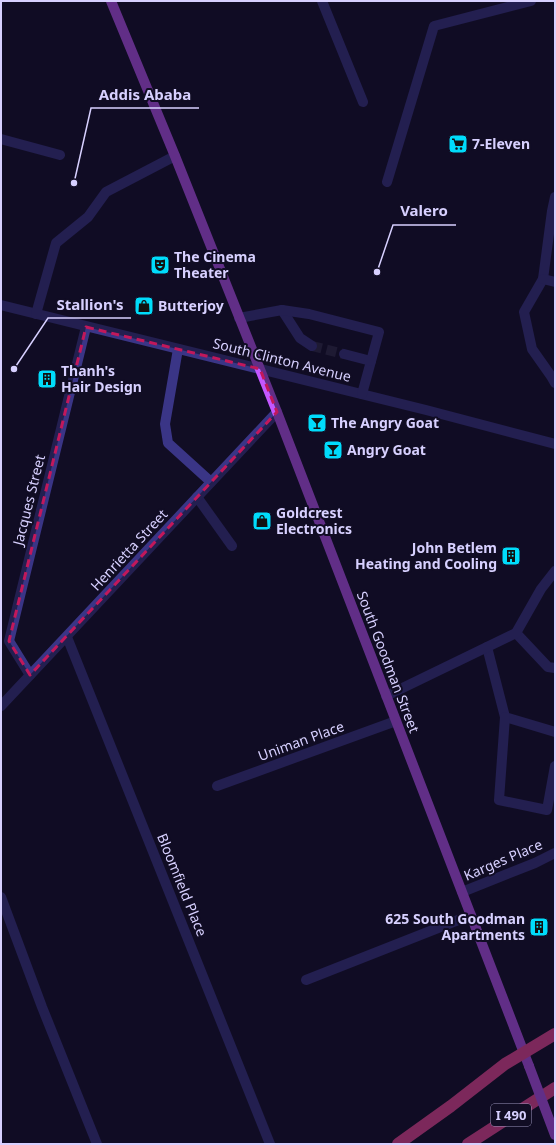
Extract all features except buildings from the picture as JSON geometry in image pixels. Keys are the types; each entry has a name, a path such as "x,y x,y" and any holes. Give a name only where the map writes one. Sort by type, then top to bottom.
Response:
{"highway":[{"path":"398,1144 451,1106 505,1064 555,1034"},
{"name":"I 490","path":"468,1144 555,1088"}],"main road":[{"name":"South Goodman Street","path":"111,1 175,156 277,412 555,1135"}],"street":[{"path":"322,1 363,102"},
{"path":"387,182 434,26 531,1"},
{"path":"1,139 60,155"},
{"path":"36,314 56,242 88,217 106,192 175,156"},
{"path":"555,197 543,279 524,312 532,349 552,376 555,383"},
{"path":"543,279 555,282"},
{"name":"South Clinton Avenue","path":"1,305 362,394 555,444"},
{"path":"282,310 300,338 312,346"},
{"path":"239,318 282,310 309,314 379,332 362,394"},
{"name":"Jacques Street","path":"30,675 9,641 86,327"},
{"path":"178,349 165,424 168,443 211,482"},
{"path":"344,354 371,361"},
{"name":"Henrietta Street","path":"1,706 277,412"},
{"path":"197,497 232,546"},
{"path":"386,696 516,633 541,589 555,571"},
{"path":"516,633 548,667 555,668"},
{"name":"Bloomfield Place","path":"67,637 270,1144"},
{"path":"487,647 505,716 499,800 547,810 555,766"},
{"path":"505,716 555,732"},
{"name":"Uniman Place","path":"217,786 396,721"},
{"name":"Karges Place","path":"462,892 535,863 555,853"},
{"path":"1,897 42,1007 97,1144"},
{"path":"306,980 471,915"}],"highlighted area":[{"path":"86,327 260,369 277,412 30,675 9,641"}],"tunnel":[{"path":"312,346 344,354"}],"place":[{"name":"7-Eleven","path":"458,144"},
{"name":"Addis Ababa","path":"74,183"},
{"name":"The Cinema Theater","path":"160,265"},
{"name":"Valero","path":"377,272"},
{"name":"Butterjoy","path":"144,306"},
{"name":"Stallion's","path":"14,369"},
{"name":"Thanh's Hair Design","path":"47,379"},
{"name":"The Angry Goat","path":"317,423"},
{"name":"Angry Goat","path":"333,450"},
{"name":"Goldcrest Electronics","path":"262,521"},
{"name":"John Betlem Heating and Cooling","path":"511,556"},
{"name":"625 South Goodman Apartments","path":"539,927"}]}
